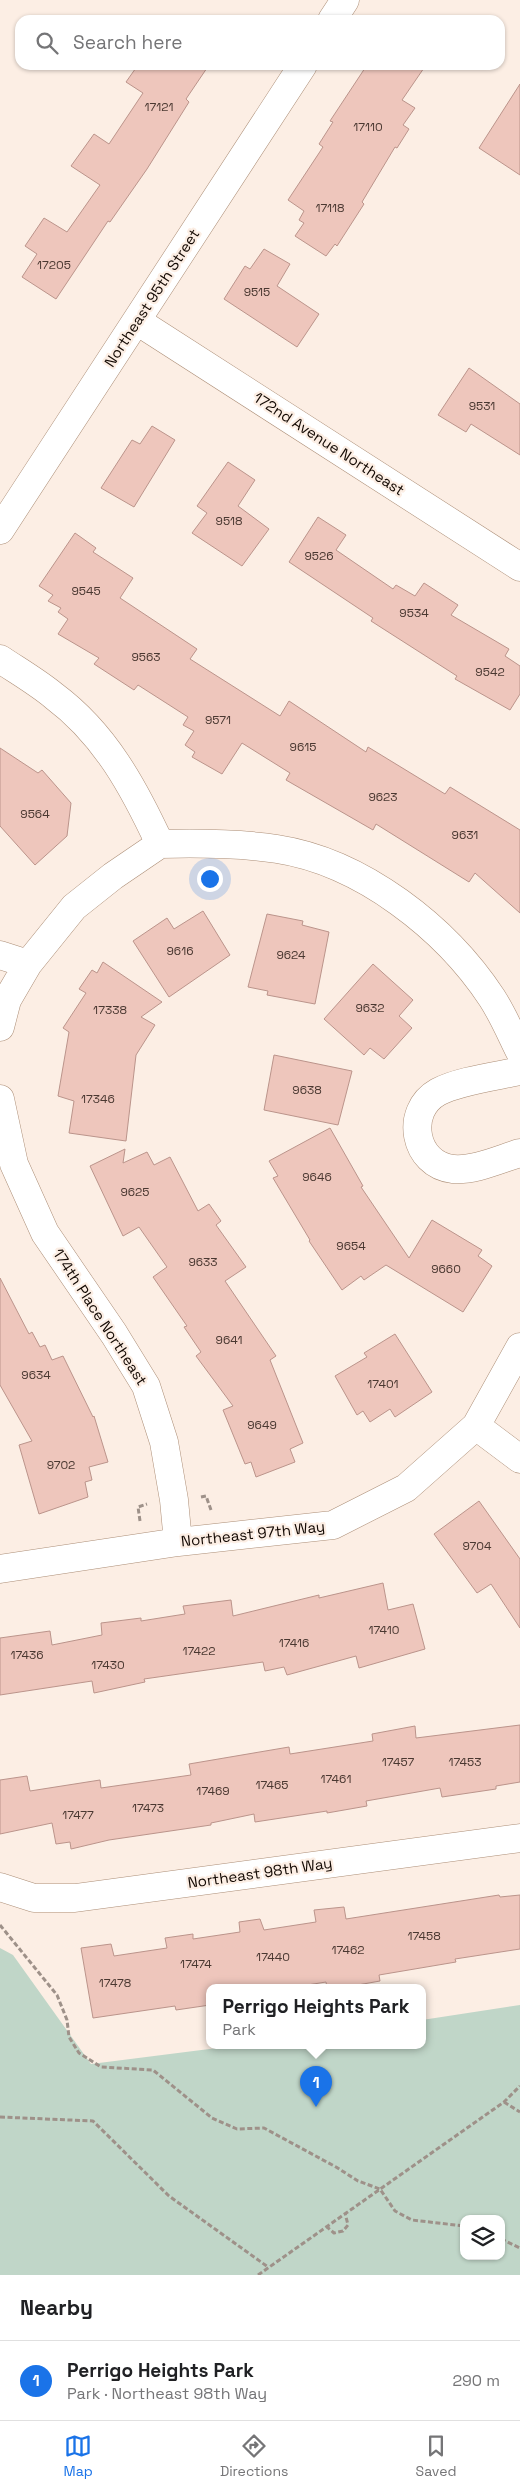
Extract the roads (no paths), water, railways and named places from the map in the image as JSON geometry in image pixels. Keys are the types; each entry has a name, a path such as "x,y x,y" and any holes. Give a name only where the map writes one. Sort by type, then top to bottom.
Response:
{"street":[{"path":"335,15 345,0"},
{"name":"Northeast 95th Street","path":"0,530 300,70"},
{"name":"172nd Avenue Northeast","path":"137,320 520,567"},
{"path":"0,659 55,696 90,729 117,762 136,793 160,844"},
{"path":"0,1027 7,1000 28,964 74,907 113,876 160,844 229,843 279,849 320,860 359,877 394,897 449,945 472,971 493,999 520,1052"},
{"path":"0,955 28,964"},
{"path":"520,1071 438,1092 422,1108 416,1130 419,1141 431,1160 452,1169 464,1169 520,1153"},
{"name":"174th Place Northeast","path":"0,1100 14,1164 45,1233 114,1334 146,1386 164,1442 174,1500 178,1542"},
{"name":"Northeast 97th Way","path":"0,1569 178,1542 333,1525 406,1488 476,1426 520,1347"},
{"path":"476,1426 520,1459"},
{"name":"Northeast 98th Way","path":"0,1887 34,1898 75,1898 520,1838"}],"place":[{"name":"Perrigo Heights Park","path":"316,2107"}]}
